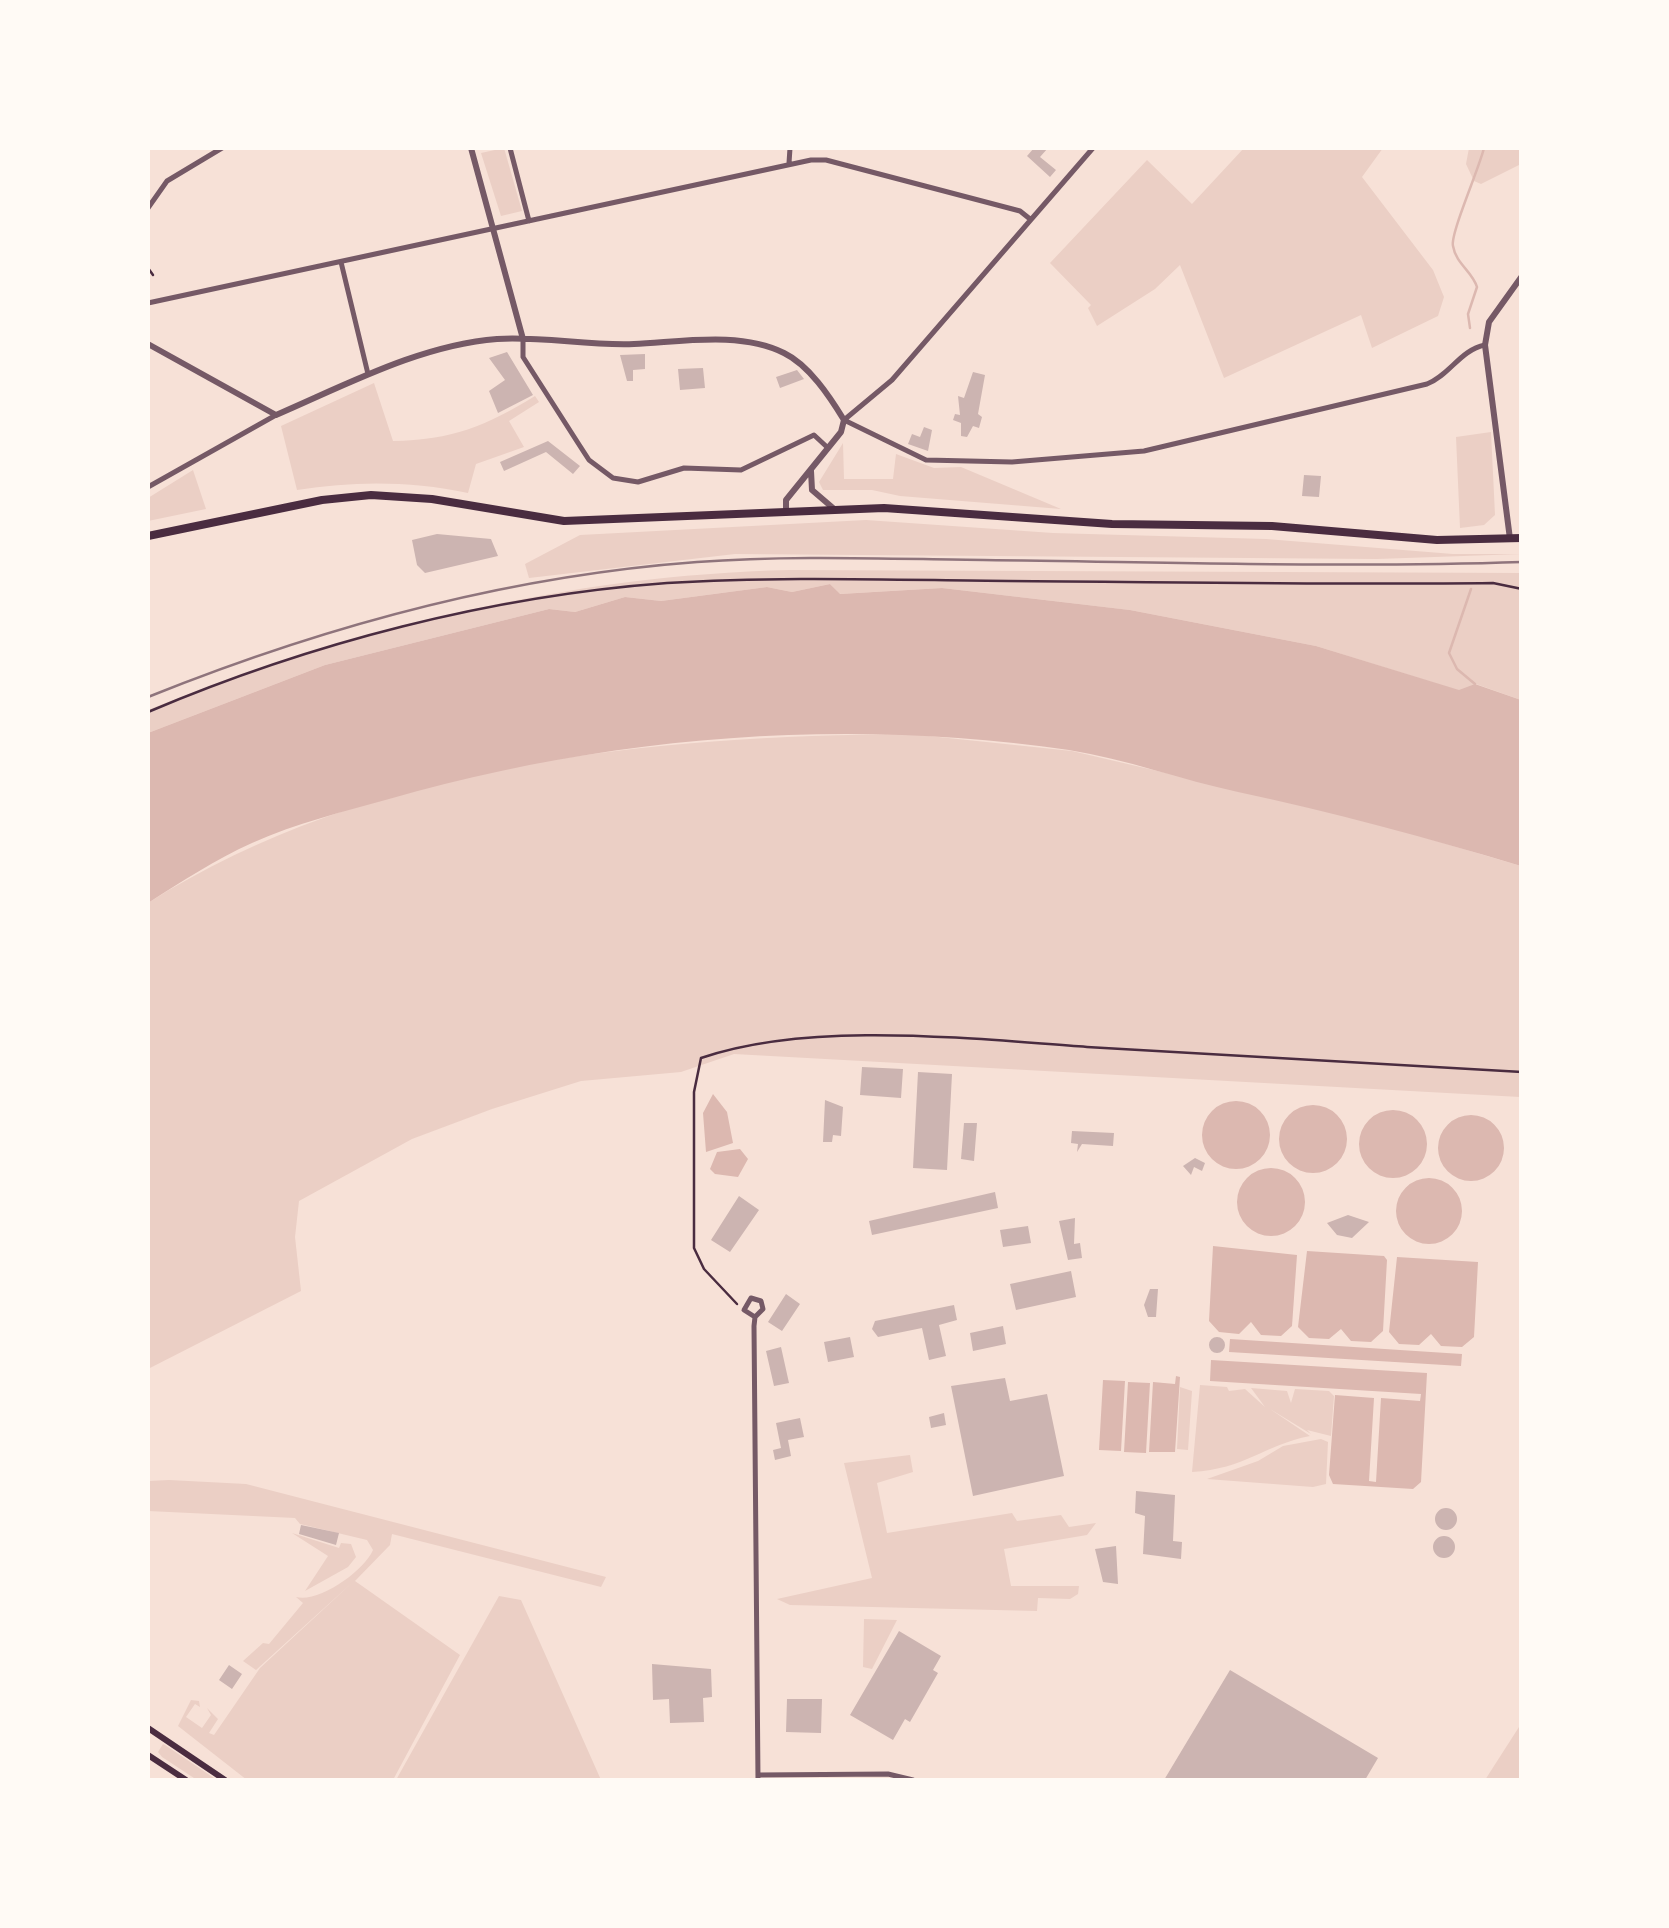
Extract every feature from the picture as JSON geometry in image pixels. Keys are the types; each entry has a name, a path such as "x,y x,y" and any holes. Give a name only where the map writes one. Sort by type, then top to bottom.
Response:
{"main road":[{"path":"148,536 342,496 414,498 564,522 834,508 1522,538"},
{"path":"148,1728 225,1780"},
{"path":"148,1755 186,1780"}],"street":[{"path":"148,208 167,181 222,148"},
{"path":"471,148 524,340 523,356 589,460 613,478 638,482 684,468 741,470 814,435 828,448"},
{"path":"510,148 529,221"},
{"path":"789,163 790,148"},
{"path":"786,512 786,500 828,448 844,420 892,380 1092,148"},
{"path":"148,303 789,163 826,160 1020,211 1030,218"},
{"path":"341,262 368,374"},
{"path":"1510,540 1485,345 1489,322 1522,276"},
{"path":"148,487 276,415 368,374 476,342 622,345 717,340 767,346 802,366 844,420 926,460 962,462 1090,456 1167,446 1414,388 1436,380 1468,349 1485,345"},
{"path":"148,344 276,415"},
{"path":"811,470 812,490 834,508"},
{"path":"754,1317 743,1307 748,1299 758,1299 763,1308 754,1317 758,1778 888,1774 913,1780"}],"path":[{"path":"148,268 153,275"},
{"path":"148,712 296,658 388,631 511,605 664,584 828,578 1493,583 1522,589"},
{"path":"743,1307 704,1269 694,1248 694,1092 700,1058 718,1052 798,1039 950,1038 1522,1072"}],"shaded area":[{"path":"504,148 522,211 501,216 481,153"},
{"path":"1244,148 1383,148 1362,177 1433,270 1444,297 1438,316 1372,348 1361,315 1224,378 1180,265 1155,289 1097,326 1088,308 1091,305 1050,263 1147,160 1192,204"},
{"path":"1469,148 1521,148 1521,164 1481,184 1474,181 1466,164"},
{"path":"374,383 393,441 451,434 500,416 535,396 539,402 509,421 524,447 476,464 468,493 382,484 297,490 281,426"},
{"path":"1491,432 1495,515 1484,525 1460,528 1456,437"},
{"path":"843,443 844,479 893,479 896,454 934,468 961,467 1061,509 900,496 872,490 823,490 819,482"},
{"path":"193,470 206,509 148,521 148,498"},
{"path":"866,520 1053,533 1266,539 1453,554 1521,554 1377,559 735,554 529,578 525,564 580,535"},
{"path":"790,570 1521,573 1521,700 1476,684 1460,691 1316,646 1130,610 942,588 839,594 830,584 792,592 767,587 661,601 625,597 575,612 549,609 325,665 148,733 148,710 383,631 544,595 707,574"},
{"path":"830,584 840,594 942,588 1130,610 1316,646 1459,690 1475,684 1521,700 1521,866 1380,826 1069,750 984,740 812,734 641,747 472,777 337,813 269,836 212,863 148,903 148,733 325,665 549,609 575,612 625,597 661,601 767,587 792,592"},
{"path":"910,734 1072,751 1355,817 1521,866 1520,1097 734,1054 681,1072 581,1081 412,1139 299,1201 295,1237 301,1291 148,1369 148,903 234,855 325,817 419,788 516,766 713,741"},
{"path":"713,1094 727,1112 733,1143 706,1152 703,1113"},
{"path":"1236,1101 1260,1111 1270,1135 1260,1159 1236,1169 1212,1159 1202,1135 1212,1111"},
{"path":"1313,1105 1337,1115 1347,1139 1337,1163 1313,1173 1289,1163 1279,1139 1289,1115"},
{"path":"1393,1110 1417,1120 1427,1144 1417,1168 1393,1178 1369,1168 1359,1144 1369,1120"},
{"path":"1471,1115 1495,1124 1504,1148 1495,1172 1471,1181 1447,1172 1438,1148 1447,1124"},
{"path":"740,1149 748,1159 738,1177 715,1174 710,1169 717,1152"},
{"path":"1271,1168 1295,1178 1305,1202 1295,1226 1271,1236 1247,1226 1237,1202 1247,1178"},
{"path":"1429,1178 1453,1187 1462,1211 1453,1235 1429,1244 1405,1235 1396,1211 1405,1187"},
{"path":"1213,1246 1297,1255 1292,1326 1281,1336 1261,1335 1251,1322 1239,1334 1219,1332 1209,1321"},
{"path":"1307,1251 1384,1256 1387,1260 1383,1331 1371,1342 1351,1341 1341,1329 1329,1339 1309,1338 1298,1327"},
{"path":"1397,1257 1478,1262 1474,1337 1462,1347 1441,1346 1431,1334 1419,1345 1399,1344 1389,1332"},
{"path":"1230,1339 1462,1354 1461,1366 1229,1352"},
{"path":"1211,1360 1427,1373 1421,1482 1413,1489 1333,1484 1329,1475 1335,1395 1374,1398 1369,1481 1376,1482 1381,1398 1420,1401 1421,1394 1210,1381"},
{"path":"1176,1376 1180,1377 1175,1452 1149,1452 1153,1382 1175,1384"},
{"path":"1103,1380 1125,1381 1121,1451 1099,1450"},
{"path":"1128,1382 1150,1383 1146,1453 1124,1452"},
{"path":"1200,1385 1227,1387 1229,1391 1245,1389 1265,1407 1251,1388 1287,1391 1291,1403 1295,1389 1329,1391 1334,1396 1331,1436 1307,1430 1311,1434 1270,1409 1310,1436 1240,1462 1192,1472"},
{"path":"1180,1387 1192,1391 1188,1450 1177,1449"},
{"path":"1321,1439 1328,1442 1326,1484 1313,1487 1207,1479 1258,1461 1283,1446"},
{"path":"910,1455 913,1472 877,1483 887,1533 1012,1513 1017,1521 1061,1515 1069,1527 1096,1523 1087,1535 1004,1549 1011,1586 1079,1586 1078,1594 1070,1599 1038,1598 1037,1611 790,1605 777,1599 872,1578 844,1463"},
{"path":"148,1481 246,1484 606,1577 601,1587 392,1534 390,1545 355,1581 460,1655 393,1780 247,1780 178,1726 191,1700 199,1701 200,1707 195,1704 186,1717 202,1728 211,1715 207,1708 218,1719 209,1733 214,1735 260,1668 354,1581 256,1670 243,1661 263,1643 269,1644 303,1603 296,1597 306,1598 340,1584 373,1550 367,1540 300,1524 295,1518 148,1511"},
{"path":"292,1533 339,1548 341,1543 351,1544 356,1557 348,1567 305,1591 328,1556"},
{"path":"499,1596 521,1600 601,1780 396,1780"},
{"path":"864,1619 897,1620 872,1669 863,1667"},
{"path":"1519,1727 1521,1780 1485,1780"},
{"path":"163,1744 217,1780 197,1780 162,1757 158,1752"}],"building":[{"path":"1034,148 1048,148 1040,157 1056,170 1050,177 1027,156"},
{"path":"507,352 533,395 498,413 489,391 505,380 489,358"},
{"path":"645,354 645,369 633,370 633,381 627,381 620,355"},
{"path":"703,368 705,388 680,390 678,369"},
{"path":"797,370 804,379 780,388 776,377"},
{"path":"973,372 985,375 978,414 982,417 979,428 973,426 967,437 961,436 961,423 953,420 955,414 960,415 958,396 964,398"},
{"path":"924,427 932,430 928,451 908,444 912,434 920,437"},
{"path":"548,441 580,466 573,474 546,452 504,471 500,462"},
{"path":"1304,475 1321,476 1319,497 1302,496"},
{"path":"437,534 491,539 498,556 425,573 417,565 412,540"},
{"path":"862,1067 903,1069 901,1098 860,1095"},
{"path":"918,1072 952,1074 947,1170 913,1168"},
{"path":"825,1100 843,1107 841,1136 833,1135 832,1142 823,1142"},
{"path":"964,1123 977,1123 974,1161 961,1159"},
{"path":"1072,1131 1114,1133 1113,1146 1082,1144 1077,1152 1078,1144 1071,1143"},
{"path":"1195,1158 1205,1163 1202,1171 1194,1167 1191,1175 1183,1166"},
{"path":"995,1192 998,1208 872,1235 869,1221"},
{"path":"739,1196 759,1210 730,1252 711,1240"},
{"path":"1348,1215 1369,1222 1352,1238 1337,1235 1327,1223"},
{"path":"1075,1218 1074,1244 1080,1243 1082,1258 1068,1260 1059,1221"},
{"path":"1028,1226 1031,1243 1003,1247 1000,1230"},
{"path":"1071,1271 1076,1297 1016,1310 1010,1284"},
{"path":"1150,1289 1158,1289 1156,1317 1148,1317 1144,1305"},
{"path":"786,1294 800,1304 782,1331 768,1322"},
{"path":"954,1305 957,1320 939,1325 946,1356 929,1360 922,1328 878,1337 872,1329 875,1321"},
{"path":"1003,1326 1006,1344 973,1351 970,1333"},
{"path":"850,1337 854,1357 828,1362 824,1342"},
{"path":"1217,1337 1225,1345 1217,1353 1209,1345"},
{"path":"781,1347 789,1383 774,1386 766,1351"},
{"path":"1005,1378 1010,1401 1047,1394 1064,1476 973,1496 951,1386"},
{"path":"944,1413 946,1425 931,1428 929,1417"},
{"path":"800,1418 804,1437 788,1440 791,1456 775,1460 773,1450 781,1448 776,1423"},
{"path":"1136,1491 1175,1495 1173,1541 1182,1542 1181,1559 1143,1554 1145,1516 1135,1513"},
{"path":"1446,1508 1457,1519 1446,1530 1435,1519"},
{"path":"301,1525 339,1533 336,1545 299,1534"},
{"path":"1444,1536 1455,1547 1444,1558 1433,1547"},
{"path":"1116,1546 1118,1584 1103,1582 1095,1549"},
{"path":"899,1631 941,1656 933,1670 938,1673 910,1722 905,1719 893,1740 850,1715"},
{"path":"652,1664 711,1669 712,1697 703,1698 704,1722 670,1723 669,1699 653,1700"},
{"path":"229,1665 242,1674 232,1689 219,1680"},
{"path":"1230,1670 1378,1758 1365,1780 1164,1780"},
{"path":"787,1699 822,1699 821,1733 786,1732"}],"waterway":[{"path":"1470,328 1468,314 1477,287 1457,258 1453,239 1484,148"},
{"path":"1471,589 1449,653 1457,669 1475,684"}],"railway":[{"path":"148,697 281,648 417,608 556,579 697,562 840,558 1320,565 1522,562"}]}
